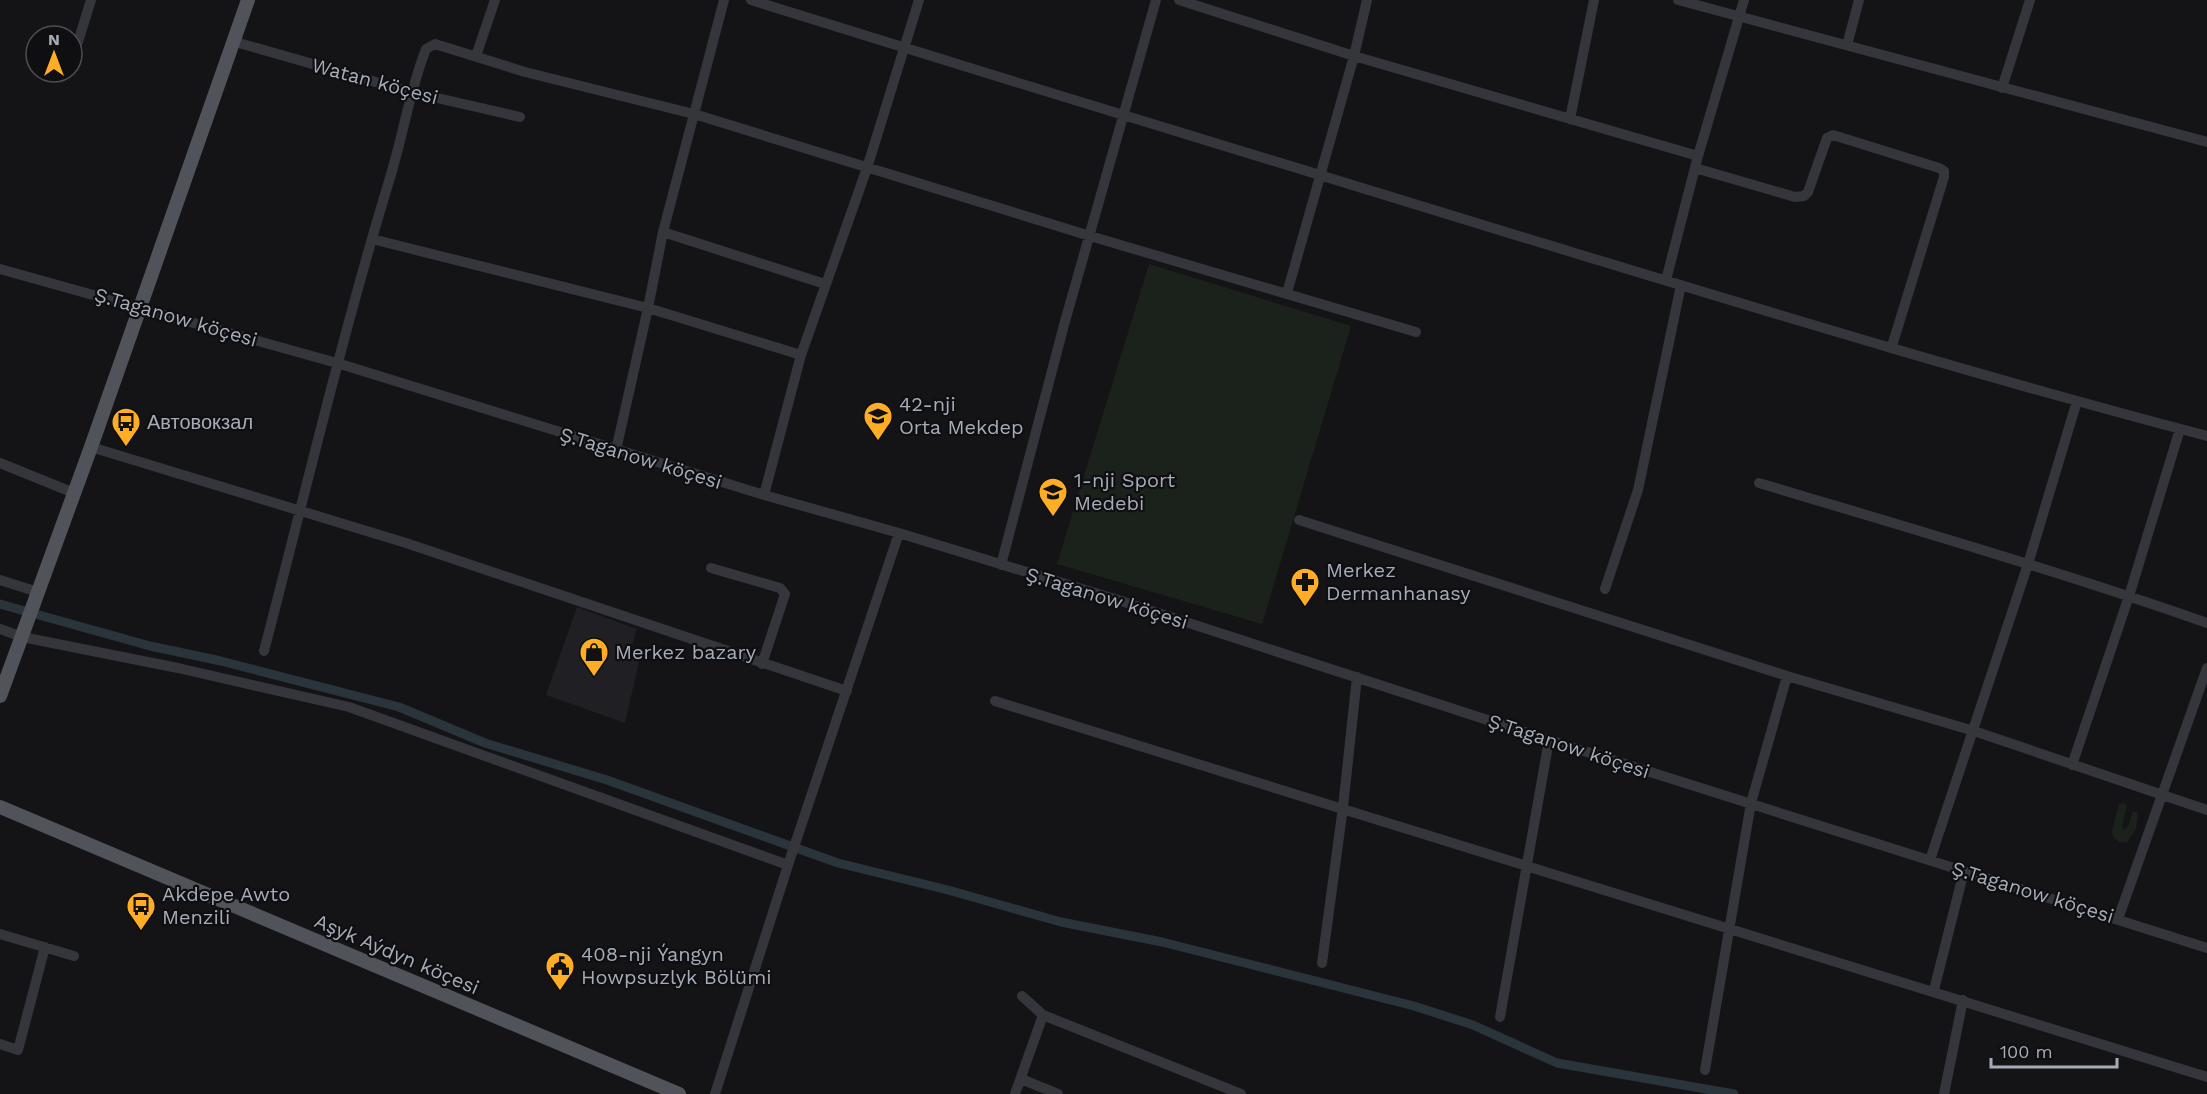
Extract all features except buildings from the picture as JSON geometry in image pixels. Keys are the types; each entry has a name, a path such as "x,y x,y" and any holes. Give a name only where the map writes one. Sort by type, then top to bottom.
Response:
{"main road":[{"path":"0,696 91,447 248,0"},
{"name":"Aşyk Aýdyn köçesi","path":"0,807 679,1094"}],"street":[{"path":"84,24 91,0"},
{"path":"476,56 495,0"},
{"path":"616,450 663,232 724,0"},
{"path":"751,0 1122,116 1681,285 2207,436"},
{"path":"764,495 801,355 867,168 920,0"},
{"path":"1001,565 1155,0"},
{"path":"1179,0 1354,56 1698,156"},
{"path":"1287,293 1354,56 1367,0"},
{"path":"1570,119 1594,0"},
{"path":"1678,0 2207,142"},
{"path":"1666,280 1698,156 1744,0"},
{"path":"1847,45 1859,0"},
{"path":"2002,88 2030,0"},
{"name":"Watan köçesi","path":"232,41 411,92 520,117"},
{"path":"264,651 337,363 394,164 411,92 426,49 430,46 440,45 525,72 694,114 1090,236 1416,333"},
{"path":"1695,168 1795,197 1804,196 1808,192 1827,138 1833,135 1944,171 1892,346"},
{"path":"663,232 825,284"},
{"path":"372,239 648,308 801,355"},
{"name":"Ş.Taganow köçesi","path":"0,269 337,363 764,495 899,533 1118,600 1549,740 2207,948"},
{"path":"1605,589 1638,490 1681,285"},
{"path":"1930,860 2028,564 2077,400"},
{"path":"2072,765 2129,596 2180,429"},
{"path":"91,447 406,543 847,691"},
{"path":"0,464 74,493"},
{"path":"1759,483 2028,564 2207,623"},
{"path":"1299,520 1787,676 1974,732 2207,810"},
{"path":"715,1094 788,864 899,533"},
{"path":"711,568 780,588 785,594 762,664"},
{"path":"0,580 38,594"},
{"path":"0,629 22,636 178,668 349,707 788,864"},
{"path":"2118,919 2207,668"},
{"path":"1705,1070 1751,803 1787,676"},
{"path":"1322,963 1343,807 1357,677"},
{"path":"995,701 1343,807 1729,929 1934,990 2207,1077"},
{"path":"1500,1017 1549,740"},
{"path":"1934,990 1964,871"},
{"path":"0,934 74,956"},
{"path":"0,1044 18,1050 45,947"},
{"path":"1022,996 1043,1015 1241,1094"},
{"path":"1944,1094 1962,1000"},
{"path":"1015,1094 1043,1015"},
{"path":"1021,1079 1058,1094"}],"shaded area":[{"path":"1149,264 1351,326 1262,624 1057,564"},
{"name":"Merkez bazary","path":"577,607 637,629 629,655 639,662 625,723 546,695"},
{"path":"2124,803 2127,806 2122,826 2124,830 2128,826 2133,811 2138,813 2136,829 2127,842 2119,842 2113,837 2112,830 2119,804"}],"waterway":[{"path":"0,604 150,646 221,661 399,707 485,743 607,780 838,863 948,890 1061,922 1162,942 1414,1006 1473,1025 1557,1063 1734,1094"}],"place":[{"name":"42-nji Orta Mekdep","path":"878,442"},
{"name":"Автовокзал","path":"126,448"},
{"name":"1-nji Sport Medebi","path":"1053,518"},
{"name":"Merkez Dermanhanasy","path":"1305,608"},
{"name":"Merkez bazary","path":"594,678"},
{"name":"Akdepe Awto Menzili","path":"141,932"},
{"name":"408-nji Ýangyn Howpsuzlyk Bölümi","path":"560,992"}]}
